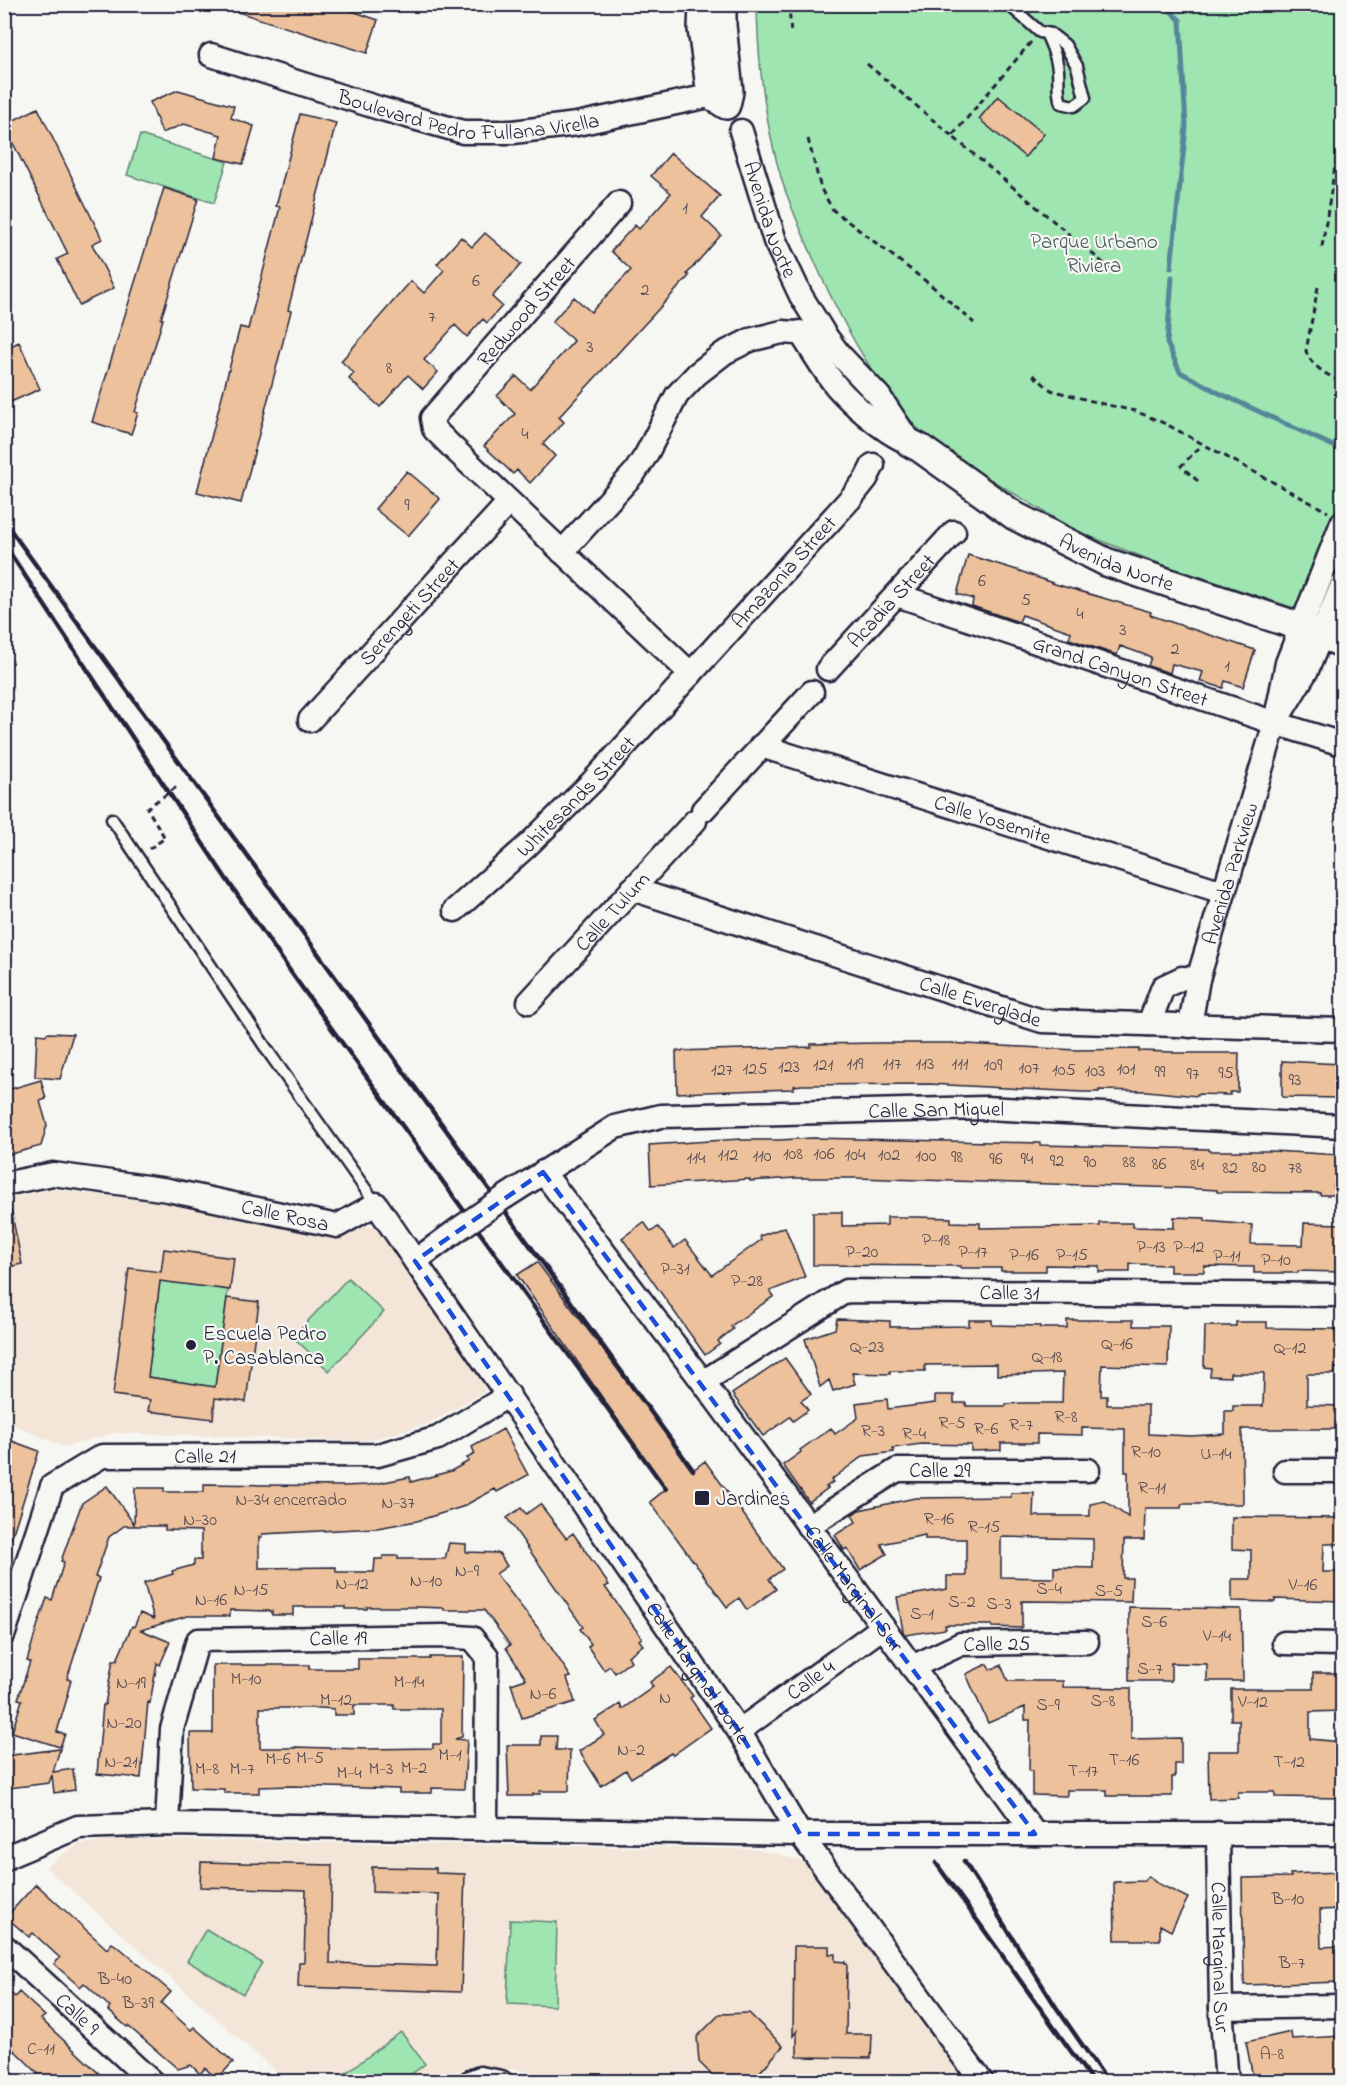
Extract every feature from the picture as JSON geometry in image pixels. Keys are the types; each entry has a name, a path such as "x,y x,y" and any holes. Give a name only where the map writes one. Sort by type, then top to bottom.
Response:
{"street":[{"path":"703,4 702,29 722,97"},
{"path":"722,4 722,97"},
{"name":"Boulevard Pedro Fullana Virella","path":"211,55 371,106 463,132 513,132 577,124 722,97"},
{"name":"Avenida Norte","path":"741,130 775,240 801,296 839,354 879,396 910,443 1015,516 1106,562 1321,635"},
{"name":"Redwood Street","path":"509,502 434,429 432,418 619,203"},
{"path":"562,552 635,471 646,455 677,395 697,374 724,353 750,340 782,332 825,335"},
{"path":"800,332 837,387 894,436 910,443"},
{"name":"Amazonia Street","path":"691,674 851,498 866,479 873,465"},
{"path":"509,502 691,674"},
{"name":"Serengeti Street","path":"310,720 509,502"},
{"path":"1321,635 1338,519"},
{"name":"Acadia Street","path":"828,669 954,532"},
{"path":"1321,635 1342,585"},
{"name":"Grand Canyon Street","path":"897,595 1342,744"},
{"name":"Avenida Parkview","path":"1190,1026 1198,979 1275,723 1307,670 1321,635"},
{"name":"Whitesands Street","path":"455,910 567,807 691,674"},
{"name":"Calle Tulum","path":"530,1002 812,692"},
{"name":"Calle Yosemite","path":"761,746 1223,892"},
{"name":"Calle Everglade","path":"632,889 1042,1021 1342,1030"},
{"path":"1149,1024 1163,987 1182,978 1198,979"},
{"name":"Calle San Miguel","path":"543,1172 615,1127 661,1116 985,1108 1342,1126"},
{"path":"376,1204 415,1262 460,1228 543,1172"},
{"name":"Calle Marginal Sur","path":"543,1172 703,1383 1035,1834"},
{"name":"Calle Rosa","path":"4,1184 53,1174 168,1190 337,1226 376,1204"},
{"name":"Calle Marginal Norte","path":"415,1262 739,1731 800,1834 982,2082"},
{"name":"Calle 31","path":"703,1383 846,1291 1342,1295"},
{"name":"Calle 21","path":"4,1633 52,1486 102,1456 378,1455 438,1438 509,1395"},
{"name":"Calle 29","path":"808,1526 897,1470 1088,1470"},
{"path":"1285,1471 1342,1471"},
{"name":"Calle 4","path":"739,1731 883,1627"},
{"name":"Calle 19","path":"167,1824 172,1729 198,1640 442,1636 472,1638 486,1656 486,1829"},
{"name":"Calle 25","path":"912,1667 961,1644 1087,1642"},
{"path":"1284,1643 1342,1644"},
{"path":"6,1854 78,1827 167,1824 800,1834 1342,1834"},
{"name":"Calle Marginal Sur","path":"1218,1833 1221,2008 1227,2082"},
{"name":"Calle 9","path":"4,1946 152,2082"},
{"path":"1221,2008 1342,2006"},
{"path":"470,2082 480,2078 501,2082"}],"lane":[{"path":"1008,4 1043,32 1053,49 1058,70 1057,91 1061,103 1074,106 1085,98 1077,66 1065,45 1051,34 1043,32"},
{"path":"112,819 272,1057 376,1204"}],"path":[{"path":"789,4 791,35"},
{"path":"952,136 1043,32"},
{"path":"867,64 1114,272"},
{"path":"1322,248 1342,123"},
{"path":"808,139 821,189 833,210 932,286 975,323"},
{"path":"1318,288 1306,351 1309,359 1318,368 1342,382"},
{"path":"1033,375 1051,390 1099,404 1135,411 1166,424 1338,519"},
{"path":"1198,481 1181,466 1202,445"},
{"path":"138,857 165,838 147,807 178,786"}],"highlighted area":[{"path":"543,1172 1035,1834 800,1834 739,1731 415,1261"}],"shaded area":[{"path":"55,1189 185,1206 335,1235 366,1226 377,1229 477,1371 485,1392 427,1424 366,1441 114,1433 64,1447 5,1421 5,1198"},
{"path":"118,1839 750,1849 778,1854 808,1863 966,2081 594,2082 513,2069 469,2068 437,2076 431,2081 287,2081 45,1867 78,1844"}],"green space":[{"name":"Parque Urbano Riviera","path":"757,5 1342,5 1342,624 1158,563 1076,531 990,479 978,479 972,476 927,438 881,384 856,344 823,280 792,208 783,184 767,117 759,50"},
{"path":"140,135 227,162 214,203 127,175"},
{"path":"348,1278 384,1312 329,1371 293,1337"},
{"path":"160,1281 228,1290 215,1387 148,1377"},
{"path":"510,1920 557,1922 555,2006 507,2004"},
{"path":"206,1929 262,1963 243,1994 187,1961"},
{"path":"401,2032 425,2064 402,2081 335,2081"}],"building":[{"path":"225,4 332,4 378,20 367,53 225,8"},
{"path":"178,90 234,106 231,118 254,126 243,164 216,158 221,135 184,124 162,133 150,102"},
{"path":"998,96 1044,134 1025,157 979,119"},
{"path":"38,108 102,239 92,244 114,288 79,305 57,259 68,254 4,125"},
{"path":"300,114 336,123 288,310 291,311 241,503 197,492 240,327 248,329 280,207 276,206"},
{"path":"671,153 720,196 702,217 721,235 687,274 689,276 559,417 564,422 543,444 555,456 530,483 517,470 513,474 484,446 515,414 497,396 516,376 530,389 574,341 552,322 574,297 591,312 631,270 611,251 635,225 639,229 671,193 651,176"},
{"path":"164,188 198,199 161,319 163,319 135,412 138,413 131,434 92,422"},
{"path":"485,233 521,264 492,297 502,306 487,323 483,319 467,337 455,325 424,360 438,372 423,389 408,375 380,407 349,379 354,373 341,361 411,281 424,293 444,270 437,264 461,237 472,247"},
{"path":"19,342 40,389 4,405 4,349"},
{"path":"407,471 440,499 408,536 375,509"},
{"path":"968,555 1055,584 1151,612 1150,615 1255,650 1243,687 1225,681 1223,688 1200,681 1203,672 1172,664 1170,673 1148,666 1151,657 1120,646 1117,655 1069,639 1071,632 1022,615 1019,622 972,606 973,599 957,594"},
{"path":"47,1033 73,1034 60,1079 35,1077 37,1034 46,1035"},
{"path":"880,1043 948,1043 1077,1050 1139,1049 1139,1051 1173,1053 1239,1053 1238,1092 1230,1092 1230,1095 1197,1094 1197,1096 1147,1091 1082,1092 929,1084 802,1085 794,1086 794,1089 677,1093 676,1051"},
{"path":"1282,1061 1341,1064 1341,1098 1282,1097"},
{"path":"41,1080 46,1099 40,1101 47,1125 41,1146 4,1156 4,1091"},
{"path":"812,1138 1040,1143 1040,1145 1342,1155 1342,1184 1334,1184 1334,1195 856,1178 750,1181 750,1179 651,1185 649,1145 740,1139"},
{"path":"4,1210 11,1210 22,1264 4,1268"},
{"path":"813,1212 842,1212 842,1226 887,1225 887,1217 916,1217 951,1218 951,1222 980,1223 980,1228 1100,1226 1100,1223 1133,1223 1133,1227 1174,1228 1174,1217 1205,1218 1205,1221 1252,1225 1251,1244 1303,1245 1304,1223 1342,1224 1342,1272 1254,1273 1254,1267 1204,1266 1204,1272 1170,1272 1170,1265 1130,1264 1130,1272 1099,1272 1099,1266 1046,1265 1046,1271 1001,1271 1001,1268 961,1268 961,1266 813,1265"},
{"path":"644,1222 651,1232 658,1227 674,1248 685,1240 712,1275 761,1240 760,1236 785,1227 805,1277 770,1291 774,1296 731,1326 733,1329 718,1341 720,1344 705,1355 622,1238"},
{"path":"164,1249 234,1258 230,1290 160,1281 148,1377 215,1387 227,1298 259,1302 246,1402 215,1398 213,1419 148,1411 150,1400 113,1395 129,1268 161,1272"},
{"path":"537,1262 693,1470 705,1461 783,1569 769,1579 776,1589 747,1610 739,1598 727,1607 650,1502 666,1489 517,1275"},
{"path":"837,1319 890,1321 890,1327 969,1326 969,1320 992,1320 992,1325 1040,1326 1040,1328 1067,1328 1067,1320 1133,1320 1133,1326 1169,1326 1168,1367 1102,1365 1101,1396 1107,1396 1107,1405 1148,1405 1148,1434 1191,1436 1225,1434 1225,1411 1233,1411 1233,1406 1263,1406 1264,1373 1230,1373 1230,1377 1210,1376 1211,1368 1204,1367 1205,1326 1236,1326 1236,1322 1267,1322 1267,1328 1338,1329 1338,1368 1335,1368 1335,1374 1307,1374 1307,1405 1342,1406 1342,1429 1242,1429 1243,1504 1182,1504 1181,1508 1145,1508 1144,1540 1124,1540 1123,1578 1132,1578 1131,1602 1022,1601 1022,1628 992,1627 992,1625 945,1625 946,1629 905,1635 897,1597 947,1589 947,1576 966,1576 966,1539 925,1539 925,1535 881,1544 887,1554 860,1570 847,1548 844,1550 835,1535 856,1522 852,1515 859,1510 915,1498 1011,1497 1011,1493 1034,1493 1033,1516 1090,1516 1090,1504 1105,1501 1128,1517 1125,1429 1082,1428 1082,1435 1037,1434 1037,1443 1001,1443 1001,1450 971,1451 971,1445 921,1444 893,1448 894,1452 863,1456 831,1480 833,1482 826,1487 828,1488 809,1502 783,1465 831,1428 835,1434 858,1418 856,1403 887,1399 888,1409 935,1403 935,1395 954,1395 954,1403 966,1403 966,1406 1062,1403 1063,1373 997,1375 997,1364 925,1365 925,1371 890,1371 890,1374 852,1373 855,1384 833,1391 829,1380 820,1387 805,1339 835,1329","holes":["1001,1537 1093,1539 1093,1568 1054,1567 1054,1578 1001,1577"]},
{"path":"785,1358 811,1394 801,1401 808,1410 793,1421 790,1417 763,1436 732,1394"},
{"path":"503,1429 528,1475 462,1507 417,1521 377,1528 262,1534 262,1537 259,1537 259,1568 336,1567 336,1572 374,1572 375,1559 382,1559 383,1556 398,1556 398,1559 445,1559 449,1543 466,1544 466,1552 499,1553 507,1566 496,1574 538,1628 571,1677 567,1678 575,1702 522,1718 511,1684 526,1679 506,1648 510,1645 484,1610 417,1607 345,1609 345,1607 293,1607 293,1615 272,1615 272,1611 230,1610 230,1616 187,1616 141,1630 170,1642 160,1665 157,1663 150,1703 148,1702 141,1778 97,1774 103,1705 105,1705 113,1660 117,1660 140,1613 154,1619 144,1583 173,1574 172,1571 194,1565 194,1560 201,1560 201,1531 165,1530 165,1526 124,1526 109,1537 95,1577 99,1578 67,1679 71,1680 57,1732 65,1734 60,1747 12,1732 22,1700 18,1699 30,1662 27,1661 37,1627 47,1598 52,1600 64,1562 61,1561 82,1503 107,1486 134,1524 135,1488 164,1488 164,1492 204,1492 204,1484 341,1486 369,1485 410,1477 411,1482 451,1471 469,1461 467,1458 475,1454 472,1447"},
{"path":"4,1438 39,1451 7,1552 4,1551"},
{"path":"540,1504 566,1538 573,1533 609,1585 605,1587 642,1638 639,1640 643,1645 628,1656 631,1661 615,1673 610,1666 604,1670 588,1647 591,1644 580,1629 583,1627 507,1518 521,1508 526,1514"},
{"path":"1232,1517 1342,1518 1342,1544 1324,1544 1323,1572 1342,1572 1342,1601 1275,1599 1275,1602 1232,1601 1232,1579 1251,1579 1251,1550 1232,1549"},
{"path":"1129,1607 1241,1609 1243,1681 1207,1681 1207,1664 1171,1663 1171,1681 1129,1681"},
{"path":"430,1657 463,1657 462,1737 455,1739 467,1740 464,1789 432,1788 432,1793 399,1793 399,1789 291,1786 259,1787 259,1793 224,1793 224,1789 191,1788 190,1733 213,1733 213,1665 309,1665 309,1669 358,1669 358,1659 430,1659","holes":["354,1705 394,1705 394,1709 441,1709 441,1744 433,1744 433,1748 260,1748 260,1708 321,1708 334,1709 334,1715 354,1715"]},
{"path":"987,1664 990,1670 1001,1665 1008,1681 1063,1681 1063,1687 1131,1688 1131,1739 1181,1738 1181,1764 1175,1764 1172,1796 1107,1796 1107,1790 1067,1790 1067,1796 1032,1795 1032,1771 1029,1771 1030,1720 1025,1720 1025,1707 988,1723 966,1674"},
{"path":"671,1667 693,1696 690,1698 711,1728 673,1755 671,1753 631,1778 626,1770 601,1786 579,1751 604,1735 595,1720 620,1704 622,1709 653,1687 650,1682"},
{"path":"1313,1673 1342,1673 1342,1711 1310,1712 1310,1739 1342,1742 1342,1798 1275,1797 1275,1792 1238,1792 1238,1798 1209,1799 1208,1751 1239,1751 1239,1720 1231,1720 1231,1689 1313,1689"},
{"path":"541,1736 557,1736 556,1750 570,1750 569,1791 540,1791 540,1794 533,1794 533,1796 509,1796 507,1745 541,1745"},
{"path":"60,1749 53,1772 73,1769 75,1790 54,1793 52,1775 49,1783 9,1788 5,1756"},
{"path":"201,1862 332,1865 330,1963 437,1966 439,1894 372,1892 372,1867 436,1868 436,1873 465,1874 461,1992 298,1987 299,1962 304,1962 306,1890 200,1887"},
{"path":"1340,1872 1341,1909 1320,1910 1321,1947 1342,1946 1342,1982 1244,1985 1242,1878 1291,1877 1290,1874"},
{"path":"1149,1876 1155,1882 1188,1898 1171,1931 1160,1925 1160,1940 1115,1940 1114,1882 1144,1881"},
{"path":"36,1884 107,1949 112,1943 121,1949 171,1992 161,2003 191,2030 194,2027 233,2062 217,2079 205,2068 200,2074 191,2065 178,2069 108,2010 110,2007 84,1983 80,1987 54,1964 60,1958 33,1933 29,1937 6,1917"},
{"path":"794,1946 829,1946 829,1954 835,1954 835,1961 847,1964 846,2034 872,2034 871,2058 797,2057 797,2031 793,2036"},
{"path":"4,1987 15,1997 19,1992 45,2016 41,2019 108,2082 47,2082 14,2050 4,2061"},
{"path":"749,2013 783,2046 751,2082 719,2082 699,2062 697,2037 720,2014"},
{"path":"1291,2032 1292,2039 1342,2036 1342,2082 1254,2082 1246,2042"}],"waterway":[{"path":"1163,4 1180,20 1186,127 1171,268"},
{"path":"1172,277 1167,343 1180,372 1219,393 1342,450"}],"railway":[{"path":"4,521 693,1470"},
{"path":"4,544 225,877 295,978 666,1489"},
{"path":"964,1861 1056,2007 1108,2082"},
{"path":"936,1863 1093,2082"}],"place":[{"name":"Escuela Pedro P. Casablanca","path":"191,1345"},
{"name":"Jardines","path":"702,1498"}]}
